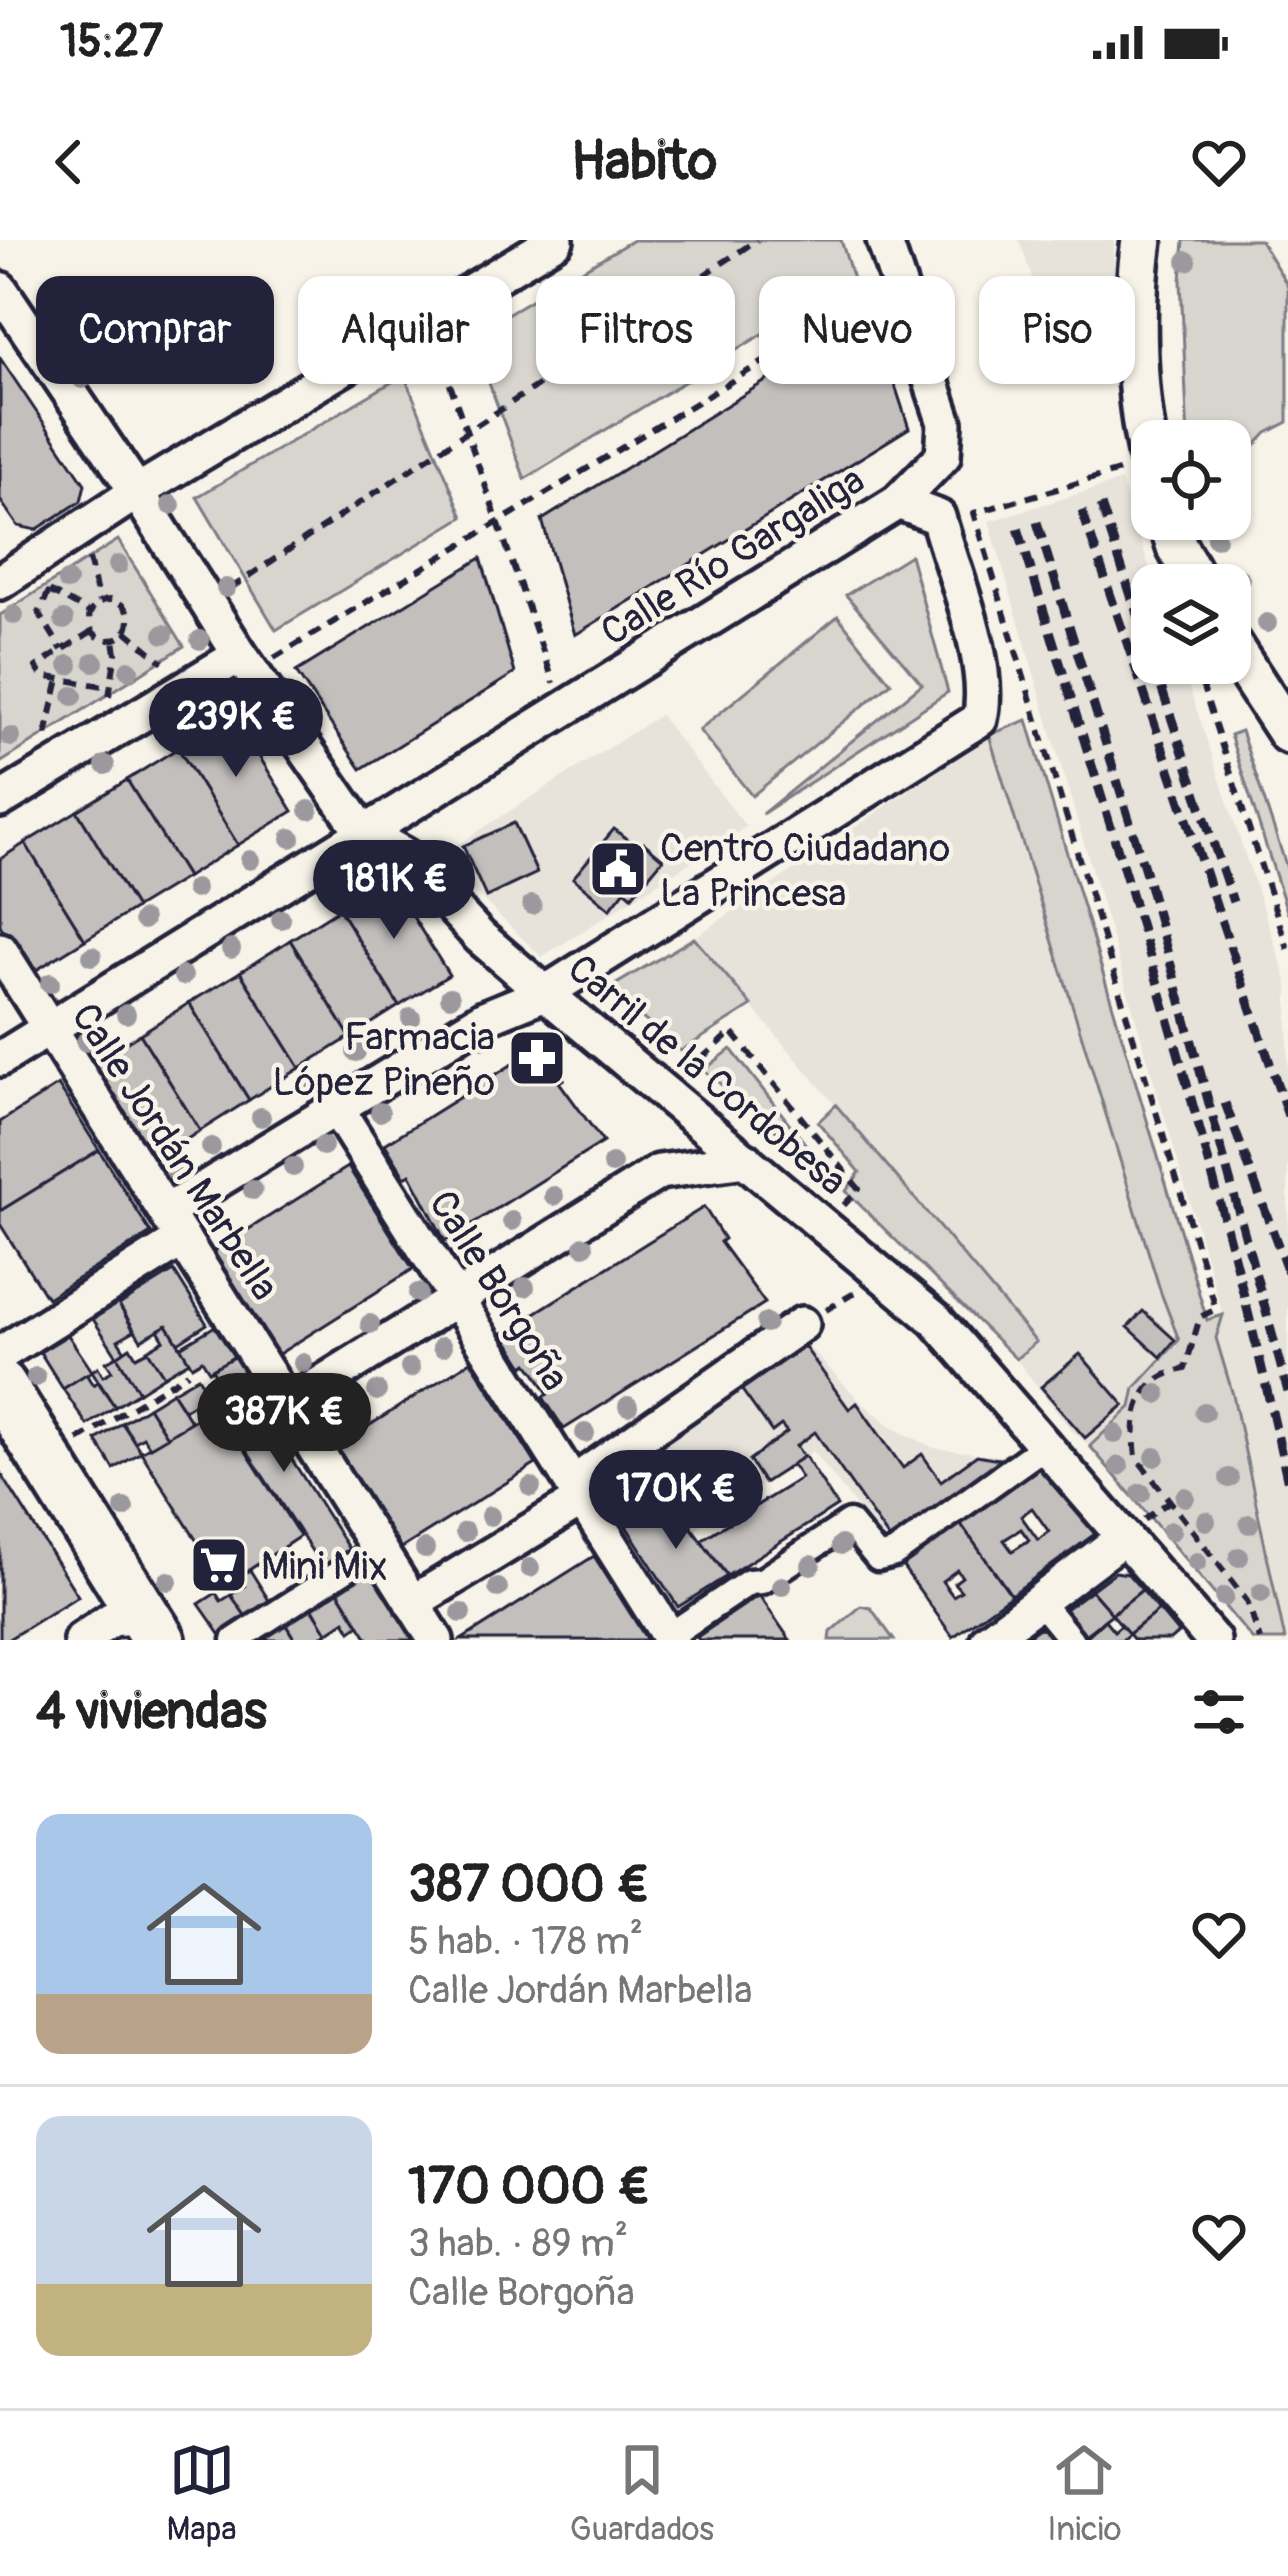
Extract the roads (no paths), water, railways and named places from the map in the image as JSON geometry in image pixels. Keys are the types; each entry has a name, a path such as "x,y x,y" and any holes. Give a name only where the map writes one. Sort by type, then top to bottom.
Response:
{"main road":[{"path":"0,1386 151,1628"}],"street":[{"name":"Calle Río Gargaliga","path":"0,1059 898,502 943,456 945,424 884,240"},
{"path":"1140,420 1138,270 1142,240"},
{"path":"21,576 137,492 553,241"},
{"name":"Carril de la Cordobesa","path":"0,289 363,832 404,855 480,937 692,1120 936,1320 1213,1640"},
{"path":"0,1354 335,1106 484,1018 545,993 980,719 985,696 980,660 938,517 898,502"},
{"path":"0,800 246,663"},
{"path":"1251,676 1288,733"},
{"name":"Calle Jordán Marbella","path":"0,950 436,1640"},
{"name":"Calle Borgoña","path":"335,1106 670,1638"},
{"path":"659,1172 692,1120"},
{"path":"287,1405 659,1172 746,1160"},
{"path":"412,1603 577,1492 802,1324"},
{"path":"670,1638 748,1582 762,1581 849,1523 878,1558 894,1555 1046,1444"},
{"path":"988,1640 1124,1537"},
{"path":"235,1640 376,1549"},
{"path":"1040,1602 1071,1640"},
{"path":"81,1640 112,1619 151,1628"}],"railway":[{"path":"1101,505 1131,596"},
{"path":"1082,511 1288,1116"},
{"path":"1037,522 1146,874 1288,1392"},
{"path":"1018,528 1198,1122 1288,1483"},
{"path":"1160,684 1233,902"},
{"path":"1225,1103 1288,1272"}],"place":[{"name":"Centro Ciudadano La Princesa","path":"618,869"},
{"name":"Farmacia López Pineño","path":"537,1058"},
{"name":"Mini Mix","path":"219,1565"}]}
